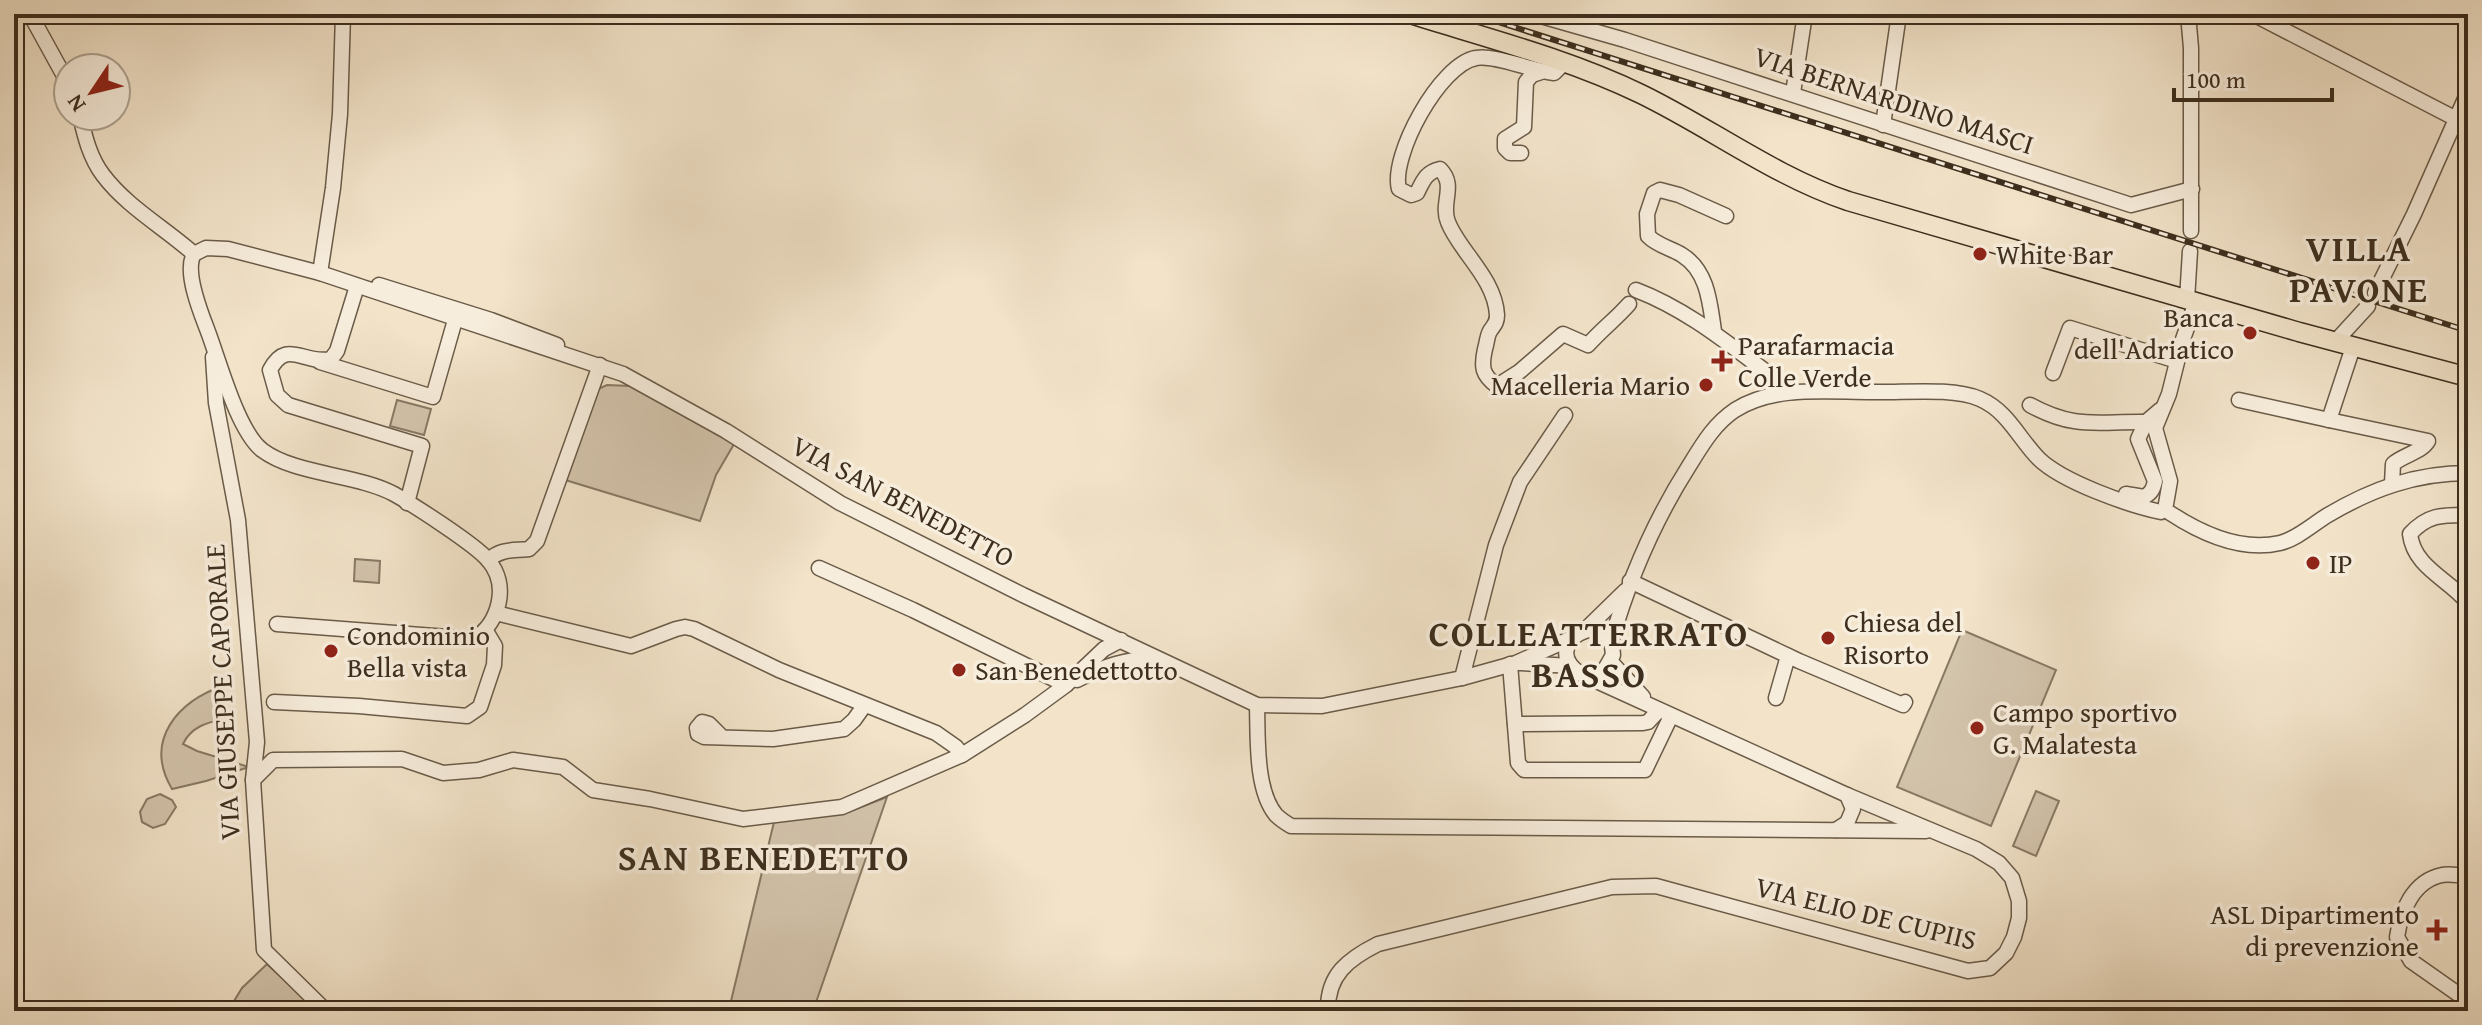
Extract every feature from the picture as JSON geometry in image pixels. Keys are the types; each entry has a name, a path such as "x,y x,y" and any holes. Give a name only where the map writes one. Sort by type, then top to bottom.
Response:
{"main road":[{"path":"1410,14 1603,78 1655,101 1797,180 1833,196 2344,345 2468,377"},
{"path":"2407,360 2468,365"},
{"path":"2407,360 2468,389"}],"street":[{"path":"30,14 52,54"},
{"path":"343,14 335,173 320,273 408,292 541,338 600,365 537,541 529,549 508,549 488,560"},
{"name":"VIA BERNARDINO MASCI","path":"1534,14 1793,93 2131,205 2192,189"},
{"path":"1793,93 1805,14"},
{"path":"1883,125 1899,14"},
{"path":"2188,14 2191,48 2191,231"},
{"path":"2253,14 2461,122"},
{"path":"1563,64 1554,73 1541,72 1480,57 1469,59 1452,71 1434,90 1415,123 1397,174 1399,189 1411,195 1417,193 1425,177 1432,171 1440,169 1447,176 1449,185 1445,213 1448,225 1477,264 1496,307 1497,319 1489,332 1482,365 1485,377 1497,386 1519,372 1563,334 1588,345 1629,304"},
{"path":"1521,153 1510,153 1505,148 1505,139 1524,127 1526,82 1532,75 1541,72"},
{"path":"2329,420 2344,345 2371,300 2455,126 2461,122 2468,92"},
{"path":"83,132 86,144 103,175 139,210 194,254 189,266 213,345 245,431 261,449 280,460 392,493 488,560 500,590 496,613 486,631 474,639 277,624"},
{"path":"1714,331 1705,283 1691,261 1655,243 1648,236 1647,214 1654,193 1660,190 1726,216"},
{"name":"VIA SAN BENEDETTO","path":"194,254 206,248 228,249 320,273 455,320 600,365 660,392 840,503 1023,595 1257,705 1322,706 1462,678 1513,664"},
{"path":"2165,510 2170,481 2155,428 2169,394 2191,301 2190,251"},
{"path":"320,362 331,359 337,351 357,286"},
{"path":"1636,290 1667,301 1714,331 1794,392"},
{"path":"407,503 422,446 288,405 277,395 270,370 277,357 288,353 433,397 455,320"},
{"path":"2053,373 2063,326 2177,361"},
{"name":"VIA GIUSEPPE CAPORALE","path":"213,345 216,403 238,520 257,742 253,780 264,950 326,1011"},
{"path":"1513,664 1571,666 1587,676 1604,671 1611,662 1611,642 1628,586 1664,507 1712,430 1736,410 1760,400 1794,392 1948,393 1980,399 2006,416 2031,450 2059,473 2129,503 2165,510 2213,538 2261,546 2284,543 2358,498 2392,484 2439,473 2468,473"},
{"path":"2239,400 2428,441 2424,448 2401,457 2393,464 2392,484"},
{"path":"2030,405 2048,415 2092,425 2146,422"},
{"path":"2059,473 2092,479 2122,492 2144,497 2151,493 2155,481 2139,449 2138,439 2146,422 2163,407"},
{"path":"1462,678 1496,545 1520,482 1565,415"},
{"path":"2468,515 2435,515 2420,523 2410,534 2412,548 2420,560 2468,603"},
{"path":"819,568 1066,685"},
{"path":"1571,666 1567,652 1579,634 1628,586"},
{"path":"1628,586 1903,705 1905,702"},
{"path":"496,613 631,646 685,627 864,706 936,733 962,755"},
{"path":"1093,627 1103,643 1103,659"},
{"path":"274,702 467,716 480,707 494,665 495,646 486,631"},
{"path":"1513,664 1579,634 1600,632 1611,642"},
{"path":"253,780 273,760 402,759 443,773 479,770 513,760 563,767 593,790 743,819 842,807 962,755 1103,659 1121,640"},
{"path":"1776,698 1788,656"},
{"path":"1103,659 1161,658"},
{"path":"1611,662 1628,683 1661,711"},
{"path":"1513,664 1518,763 1524,770 1640,772 1647,766 1661,711"},
{"name":"VIA ELIO DE CUPIIS","path":"1328,1011 1328,997 1336,976 1351,957 1378,944 1612,887 1656,886 1968,971 1990,968 2006,953 2019,918 2019,901 2012,878 1999,863 1976,849 1847,795 1587,676"},
{"path":"1257,705 1258,751 1266,798 1277,816 1291,826 1932,831"},
{"path":"722,737 773,739 844,729 864,706"},
{"path":"1515,724 1643,723 1661,711"},
{"path":"1836,830 1847,823 1853,809 1847,795"},
{"path":"2468,876 2442,875 2417,887 2400,916 2397,937 2411,961 2468,1001"}],"shaded area":[{"path":"607,385 631,386 734,444 716,475 700,521 562,479 598,389"},
{"path":"397,400 431,409 424,435 390,426"},
{"path":"355,559 380,561 379,583 354,581"},
{"name":"Campo sportivo G. Malatesta","path":"1962,630 2056,670 1991,826 1897,787"},
{"path":"225,685 225,719 200,726 190,733 183,744 249,767 172,789 161,754 170,725 193,701"},
{"path":"2036,791 2059,801 2036,856 2013,846"},
{"path":"160,794 172,800 176,807 165,824 153,828 142,822 140,812 147,799"},
{"path":"887,797 813,1011 764,1011 731,1001 774,822 846,813"},
{"path":"267,964 318,1011 228,1011 242,988"}],"railway":[{"path":"1473,14 2468,331"}],"place":[{"name":"White Bar","path":"1980,254"},
{"name":"Banca dell'Adriatico","path":"2250,333"},
{"name":"Parafarmacia Colle Verde","path":"1722,361"},
{"name":"Macelleria Mario","path":"1706,385"},
{"name":"IP","path":"2313,563"},
{"name":"Chiesa del Risorto","path":"1828,638"},
{"name":"Condominio Bella vista","path":"331,651"},
{"name":"San Benedettotto","path":"959,670"},
{"name":"Campo sportivo G. Malatesta","path":"1977,728"},
{"name":"ASL Dipartimento di prevenzione","path":"2437,930"}],"district":[{"name":"VILLA PAVONE","path":"2359,268"},
{"name":"COLLEATTERRATO BASSO","path":"1589,654"},
{"name":"SAN BENEDETTO","path":"764,857"}]}
